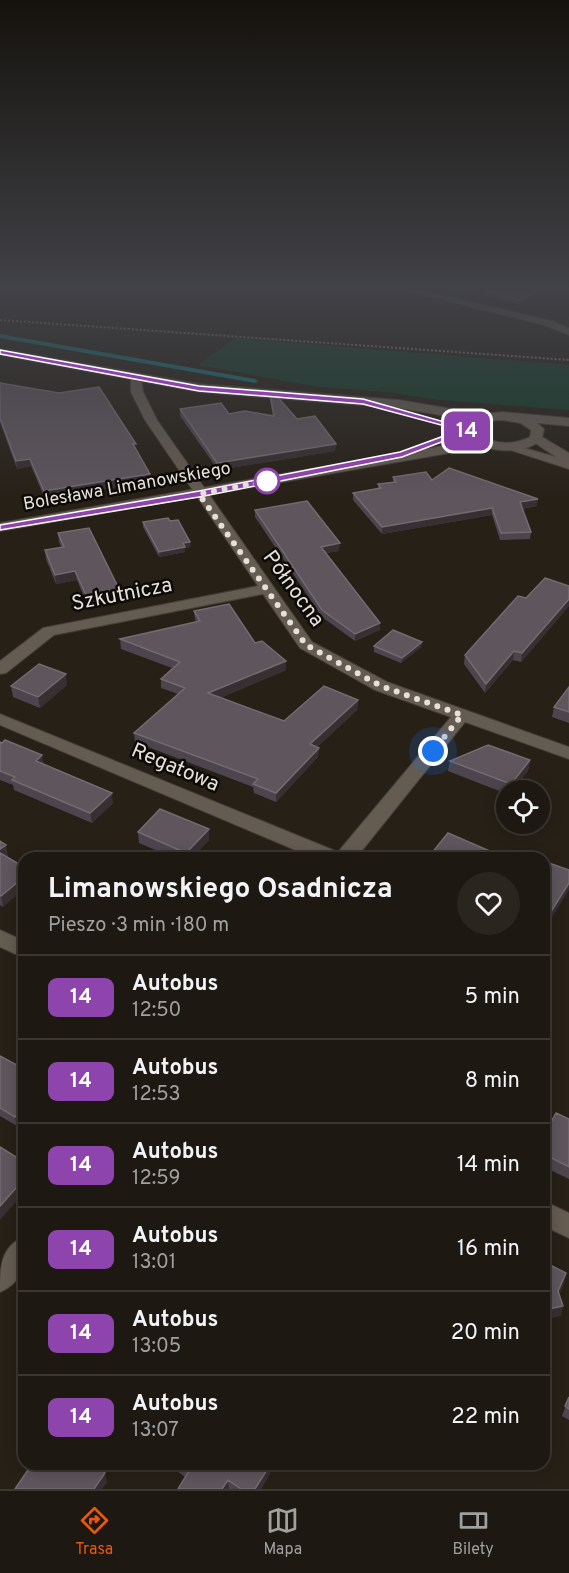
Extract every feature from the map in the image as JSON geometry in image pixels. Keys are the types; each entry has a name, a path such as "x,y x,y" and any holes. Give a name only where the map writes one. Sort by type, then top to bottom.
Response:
{"street":[{"path":"35,358 230,392 399,404 482,418 514,417 569,423"},
{"name":"Północna","path":"135,377 137,392 151,420 199,494 306,645 381,686 569,753"},
{"path":"363,402 468,430 475,439 483,443 507,447 569,465"},
{"path":"514,417 532,424 537,435 548,447 569,457"},
{"path":"468,430 470,425 482,418"},
{"path":"507,447 529,444 537,435 569,423"},
{"name":"Bolesława Limanowskiego","path":"402,454 468,430"},
{"name":"Bolesława Limanowskiego","path":"0,527 199,494 402,454 483,443"},
{"name":"Szkutnicza","path":"0,669 49,631 265,589"},
{"path":"350,852 462,715"},
{"name":"Regatowa","path":"0,719 319,852"},
{"path":"0,938 18,947"},
{"path":"550,1216 569,1226"},
{"path":"0,1279 18,1256"}],"path":[{"path":"547,358 569,360"}],"green space":[{"path":"207,358 488,358 569,365 569,410 439,400 386,392 319,387 198,365"}],"building":[{"path":"0,383 59,393 99,387 136,444 133,444 150,474 44,491 30,459 16,461 0,418"},
{"path":"270,394 275,394 297,419 315,416 336,444 217,463 180,409 221,403 229,414 245,411 274,416"},
{"path":"449,468 538,499 520,502 531,532 501,533 492,508 382,527 353,493 381,488 378,484 396,482 393,477 426,472 432,480"},
{"path":"307,501 340,543 321,547 380,623 355,634 322,610 255,510"},
{"path":"168,518 170,521 178,520 190,542 183,543 185,547 159,552 143,522"},
{"path":"89,528 119,589 86,595 75,571 55,575 45,550 64,547 58,533"},
{"path":"545,578 569,586 569,599 522,653 514,651 486,684 465,655 518,596 526,598"},
{"path":"229,604 255,643 262,641 286,661 208,693 284,721 324,686 358,700 310,744 319,748 276,793 253,784 258,779 134,733 185,688 161,679 180,662 120,639 200,621 194,611"},
{"path":"393,630 422,642 402,658 374,646"},
{"path":"39,664 66,674 38,697 11,686"},
{"path":"569,687 569,712 554,707"},
{"path":"5,740 42,755 36,761 112,793 90,813 12,780 15,777 0,771 0,742"},
{"path":"488,745 530,760 514,780 500,780 450,761"},
{"path":"160,809 209,829 187,852 138,832"},
{"path":"448,833 492,852 433,852"},
{"path":"0,841 6,845 0,849"},
{"path":"0,853 18,864 18,882 0,895"},
{"path":"550,863 569,870 569,883 550,913"},
{"path":"0,1056 18,1066 18,1114 15,1117 0,1108"},
{"path":"556,1113 569,1119 569,1167 550,1157 550,1124"},
{"path":"0,1147 18,1158 18,1186 0,1206"},
{"path":"550,1265 566,1273 558,1291 563,1306 550,1309"},
{"path":"569,1397 569,1409 565,1406"},
{"path":"28,1470 101,1470 105,1473 94,1489 15,1489"},
{"path":"267,1470 255,1489 241,1489 228,1480 222,1489 178,1489 189,1471"}],"waterway":[{"path":"127,358 255,381"}],"bus line":[{"name":"14","path":"0,527 199,494 402,454 468,430 363,402 199,388 31,358"}],"route":[{"path":"267,481 199,494 306,645 381,686 462,715 433,751"}]}
